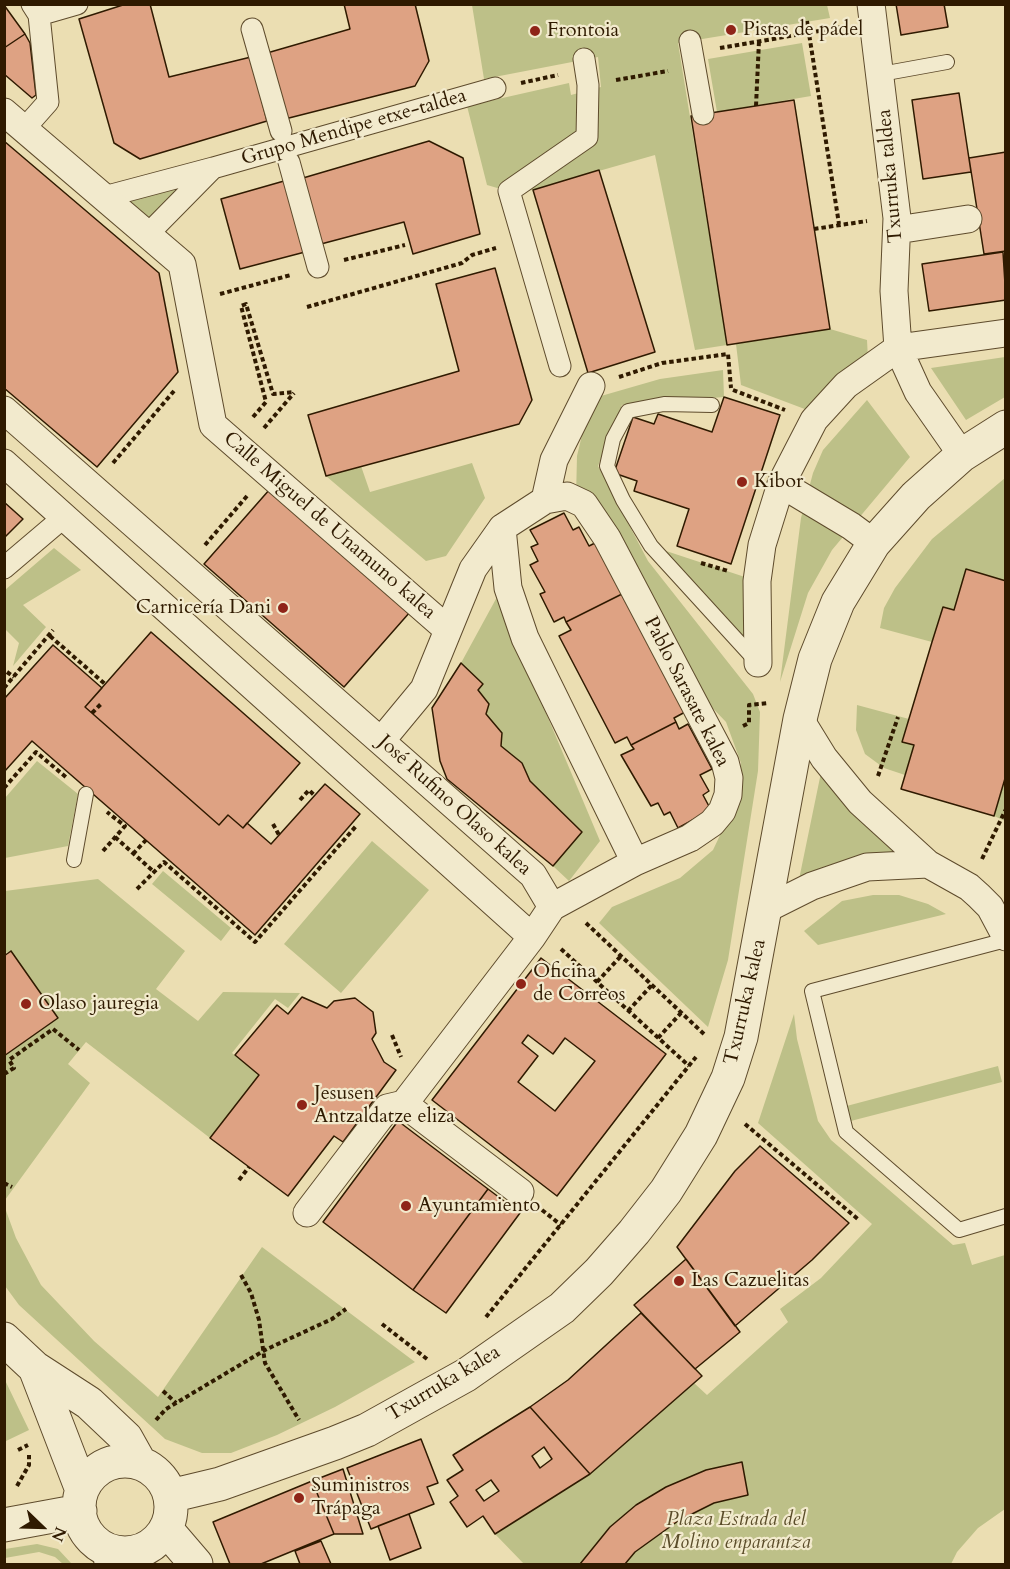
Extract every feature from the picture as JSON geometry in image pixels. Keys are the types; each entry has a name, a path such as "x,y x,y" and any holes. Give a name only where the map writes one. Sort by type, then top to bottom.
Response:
{"street":[{"path":"15,120 48,102 36,10 77,4"},
{"name":"Txurruka taldea","path":"872,13 897,224 894,291 898,348 918,392 962,454"},
{"name":"Grupo Mendipe etxe-taldea","path":"252,29 281,131"},
{"path":"692,54 703,114"},
{"path":"560,366 509,191 588,137 586,72"},
{"name":"Grupo Mendipe etxe-taldea","path":"104,197 495,88"},
{"name":"Calle Miguel de Unamuno kalea","path":"15,120 182,264 213,425 447,629"},
{"name":"Grupo Mendipe etxe-taldea","path":"289,162 318,267"},
{"name":"Grupo Mendipe etxe-taldea","path":"148,234 213,168"},
{"path":"897,224 968,219"},
{"path":"758,663 757,581 762,544 781,484 814,420 846,385 898,348 1005,333"},
{"path":"381,741 424,689 473,569 502,528 545,500 554,460 591,386"},
{"name":"José Rufino Olaso kalea","path":"4,410 533,875 546,918"},
{"name":"Txurruka kalea","path":"170,1496 220,1484 281,1464 367,1430 466,1375 562,1308 599,1272 666,1191 701,1135 728,1078 741,1037 766,909 785,716 815,659 838,602 874,543 916,496 962,454 1005,427"},
{"path":"4,463 64,517 546,918 404,1104 387,1108 308,1213"},
{"path":"781,484 851,526 874,543"},
{"name":"Pablo Sarasate kalea","path":"545,500 567,496 584,504 607,538 715,741 729,778 728,795 722,811 712,823 690,838 635,862 546,918"},
{"path":"4,568 64,517"},
{"path":"502,528 508,588 525,638 635,862"},
{"path":"785,716 860,802 928,864 969,887 990,907 1005,938"},
{"path":"766,909 812,886 867,867 928,864"},
{"path":"404,1104 519,1192"},
{"path":"4,1339 35,1368 89,1403 126,1437 141,1463 159,1476 170,1496 170,1519 166,1529 151,1545 116,1558 88,1534 81,1501 35,1368"},
{"path":"81,1501 90,1478 100,1468 113,1462 141,1463"},
{"path":"10,1524 81,1501"},
{"path":"166,1529 196,1564"}],"lane":[{"path":"881,74 947,62"},
{"path":"712,405 664,404 628,411 613,439 607,466 623,500 651,546 758,663"},
{"path":"74,860 86,794"},
{"path":"1005,938 812,991 846,1131 959,1230 1005,1216"}],"path":[{"path":"495,88 809,33 872,13"},
{"path":"807,21 839,224"},
{"path":"756,106 759,41"},
{"path":"814,229 839,224 897,224"},
{"path":"307,307 462,263 472,255 522,241"},
{"path":"246,304 273,394 294,392 237,447 266,402 241,306 246,304"},
{"path":"591,386 662,363 728,354 730,376"},
{"path":"93,486 201,361"},
{"path":"731,389 814,420"},
{"path":"184,567 268,473"},
{"path":"4,688 53,630"},
{"path":"50,636 105,684"},
{"path":"758,663 771,703 785,716"},
{"path":"7,672 14,677"},
{"path":"715,741 749,723 749,705 771,703"},
{"path":"92,713 101,704"},
{"path":"860,802 881,772 898,717"},
{"path":"300,800 309,790 314,795"},
{"path":"969,887 1005,809"},
{"path":"273,824 279,835"},
{"path":"137,889 164,862 255,942 316,869 357,825"},
{"path":"115,837 154,872"},
{"path":"133,854 146,840"},
{"path":"546,918 621,956 710,1040"},
{"path":"546,918 597,982 689,1066"},
{"path":"597,982 621,956"},
{"path":"628,1011 652,985"},
{"path":"658,1038 681,1013"},
{"path":"4,1074 14,1068 9,1060 53,1029 79,1050"},
{"path":"393,1035 403,1060"},
{"path":"479,1325 703,1048"},
{"path":"750,1113 745,1124 859,1220"},
{"path":"239,1180 249,1167"},
{"path":"4,1182 12,1186"},
{"path":"241,1275 251,1293 265,1350 265,1363 304,1428"},
{"path":"166,1409 265,1350 332,1319 346,1309"},
{"path":"382,1324 442,1370 426,1398"},
{"path":"163,1391 176,1403"},
{"path":"10,1491 21,1481 29,1465 27,1446 18,1450"}],"green space":[{"path":"472,5 827,5 830,18 678,43 727,345 695,350 655,155 518,194 487,185 467,106 569,83 571,95 601,87 598,57 484,79"},
{"path":"802,43 811,96 717,112 708,59"},
{"path":"213,168 148,234 104,197"},
{"path":"830,329 867,340 868,359 810,411 741,385 736,344"},
{"path":"1005,357 1005,397 966,420 931,368"},
{"path":"723,370 724,397 622,405 598,466 648,561 753,694 760,712 758,771 728,960 708,1027 599,923 612,907 680,878 713,850 733,808 741,763 726,722 678,672 576,498 577,456 582,435 601,396 660,379"},
{"path":"867,400 910,457 832,550 808,593 780,682 801,518 813,473 823,450"},
{"path":"472,463 485,498 446,556 426,561 326,476 361,466 370,492"},
{"path":"1005,478 1005,581 966,569 954,610 943,607 932,642 880,628 884,608 895,588 932,539"},
{"path":"651,546 757,581 758,663"},
{"path":"54,548 81,570 23,605 46,627 13,666 19,643 5,629 5,590"},
{"path":"497,597 600,841 569,881 553,866 581,832 530,781 522,763 501,746 502,733 486,714 489,703 478,690 483,684 461,663"},
{"path":"857,705 909,719 914,745 905,775 884,768 865,754 856,730"},
{"path":"824,758 928,864 796,894"},
{"path":"37,761 78,794 68,846 5,858 5,798"},
{"path":"1005,775 1005,821 994,816"},
{"path":"372,841 429,890 341,993 284,944"},
{"path":"163,871 231,928 221,941 152,884"},
{"path":"98,879 185,951 156,989 198,1021 223,992 300,993 288,1008 275,999 232,1053 259,1075 210,1138 86,1042 68,1064 90,1083 5,1200 5,1056 58,1018 11,951 5,953 5,891"},
{"path":"873,895 899,895 928,904 946,914 818,945 804,931 842,901"},
{"name":"Plaza Estrada del Molino enparantza","path":"794,1014 797,1039 818,1121 831,1140 953,1245 965,1243 972,1265 1005,1255 1005,1509 978,1528 957,1552 951,1564 625,1564 635,1552 678,1521 714,1503 748,1495 742,1462 706,1470 666,1487 636,1504 610,1527 580,1564 524,1564 495,1534 590,1474 694,1383 707,1395 788,1322 780,1309 821,1278 872,1224 758,1123"},
{"path":"998,1066 1002,1082 843,1123 839,1108"},
{"path":"5,1208 16,1238 41,1285 94,1341 158,1397 262,1247 415,1362 335,1407 277,1435 231,1453 202,1453 165,1439 19,1305 5,1286"},
{"path":"4,1378 29,1430 6,1441 4,1435"},
{"path":"37,1544 58,1549 71,1563 63,1564 55,1557 39,1552 5,1558 5,1549"}],"building":[{"path":"126,4 150,4 169,77 251,57 267,121 140,159 114,143 79,19"},
{"path":"344,4 415,4 429,61 415,86 285,119 267,53 350,29"},
{"path":"896,4 944,4 948,27 901,35"},
{"path":"4,5 25,34 4,48"},
{"path":"25,34 30,43 36,95 32,98 4,74 4,48"},
{"path":"959,93 971,172 923,179 912,100"},
{"path":"794,100 830,329 727,345 691,116"},
{"path":"4,141 159,273 178,372 97,467 4,388"},
{"path":"429,141 463,158 480,234 413,254 404,222 321,244 303,178"},
{"path":"1006,152 1006,251 984,254 969,158"},
{"path":"599,170 655,352 588,373 533,190"},
{"path":"284,181 305,252 240,269 221,199"},
{"path":"1003,252 1006,300 929,311 922,264"},
{"path":"495,268 532,400 519,424 326,476 308,415 459,371 436,284"},
{"path":"724,397 780,415 731,564 677,546 689,509 634,491 637,481 614,473 633,417 654,424 658,414 712,432"},
{"path":"270,489 410,612 344,687 204,564"},
{"path":"4,502 23,519 4,538"},
{"path":"564,513 573,530 579,527 589,546 599,541 626,592 566,622 564,617 554,622 540,594 545,592 530,565 538,561 531,547 538,544 530,530"},
{"path":"966,569 1006,581 1006,775 994,816 901,789 914,745 902,742 943,607 954,610"},
{"path":"626,592 687,711 674,718 676,722 631,745 627,737 615,743 559,636 571,630 566,622"},
{"path":"151,632 300,763 243,828 228,815 219,825 85,707"},
{"path":"53,645 102,688 85,707 219,825 228,815 243,828 247,823 271,844 325,784 360,814 255,935 32,741 4,772 4,699"},
{"path":"461,663 483,684 478,690 489,704 486,714 502,733 501,746 522,763 530,781 582,832 553,866 447,779 440,761 432,708"},
{"path":"676,722 679,729 688,724 712,769 700,775 709,791 703,795 711,810 678,828 670,812 664,815 658,803 651,806 621,755 634,749 631,745"},
{"name":"Olaso jauregia","path":"11,951 58,1018 4,1056 4,956"},
{"path":"541,958 666,1054 557,1196 432,1100","holes":["528,1035 553,1054 565,1038 595,1061 555,1111 518,1082 538,1056 522,1043"]},
{"name":"Jesusen Antzaldatze eliza","path":"302,997 327,1008 334,1001 355,998 373,1012 376,1033 372,1039 384,1062 396,1070 343,1142 334,1136 288,1196 210,1138 259,1075 235,1055 277,1005 288,1014"},
{"name":"Ayuntamiento","path":"398,1121 488,1189 413,1290 323,1222"},
{"path":"760,1146 849,1223 812,1260 735,1326 677,1247 735,1171"},
{"path":"488,1189 520,1213 446,1313 413,1290"},
{"path":"686,1259 740,1332 695,1369 634,1305"},
{"path":"641,1313 702,1376 590,1474 530,1407 568,1380"},
{"path":"530,1407 590,1474 495,1534 483,1516 467,1527 450,1502 458,1496 447,1480 463,1470 453,1455","holes":["544,1447 552,1459 540,1468 532,1456","491,1480 499,1491 484,1501 476,1490"]},
{"path":"421,1439 438,1483 427,1487 434,1504 371,1529 347,1468"},
{"path":"742,1462 748,1495 714,1503 678,1521 635,1552 625,1564 580,1564 610,1527 636,1505 666,1487 706,1470"},
{"path":"343,1469 363,1534 334,1534 312,1481"},
{"path":"312,1481 334,1534 261,1564 230,1564 213,1522"},
{"path":"409,1514 421,1548 390,1560 378,1526"},
{"path":"321,1541 331,1564 300,1564 295,1551"}],"place":[{"name":"Pistas de pádel","path":"731,30"},
{"name":"Frontoia","path":"535,31"},
{"name":"Kibor","path":"742,482"},
{"name":"Carnicería Dani","path":"283,608"},
{"name":"Oficina de Correos","path":"521,984"},
{"name":"Olaso jauregia","path":"26,1004"},
{"name":"Jesusen Antzaldatze eliza","path":"302,1105"},
{"name":"Ayuntamiento","path":"406,1206"},
{"name":"Las Cazuelitas","path":"679,1281"},
{"name":"Suministros Trápaga","path":"299,1498"}]}
